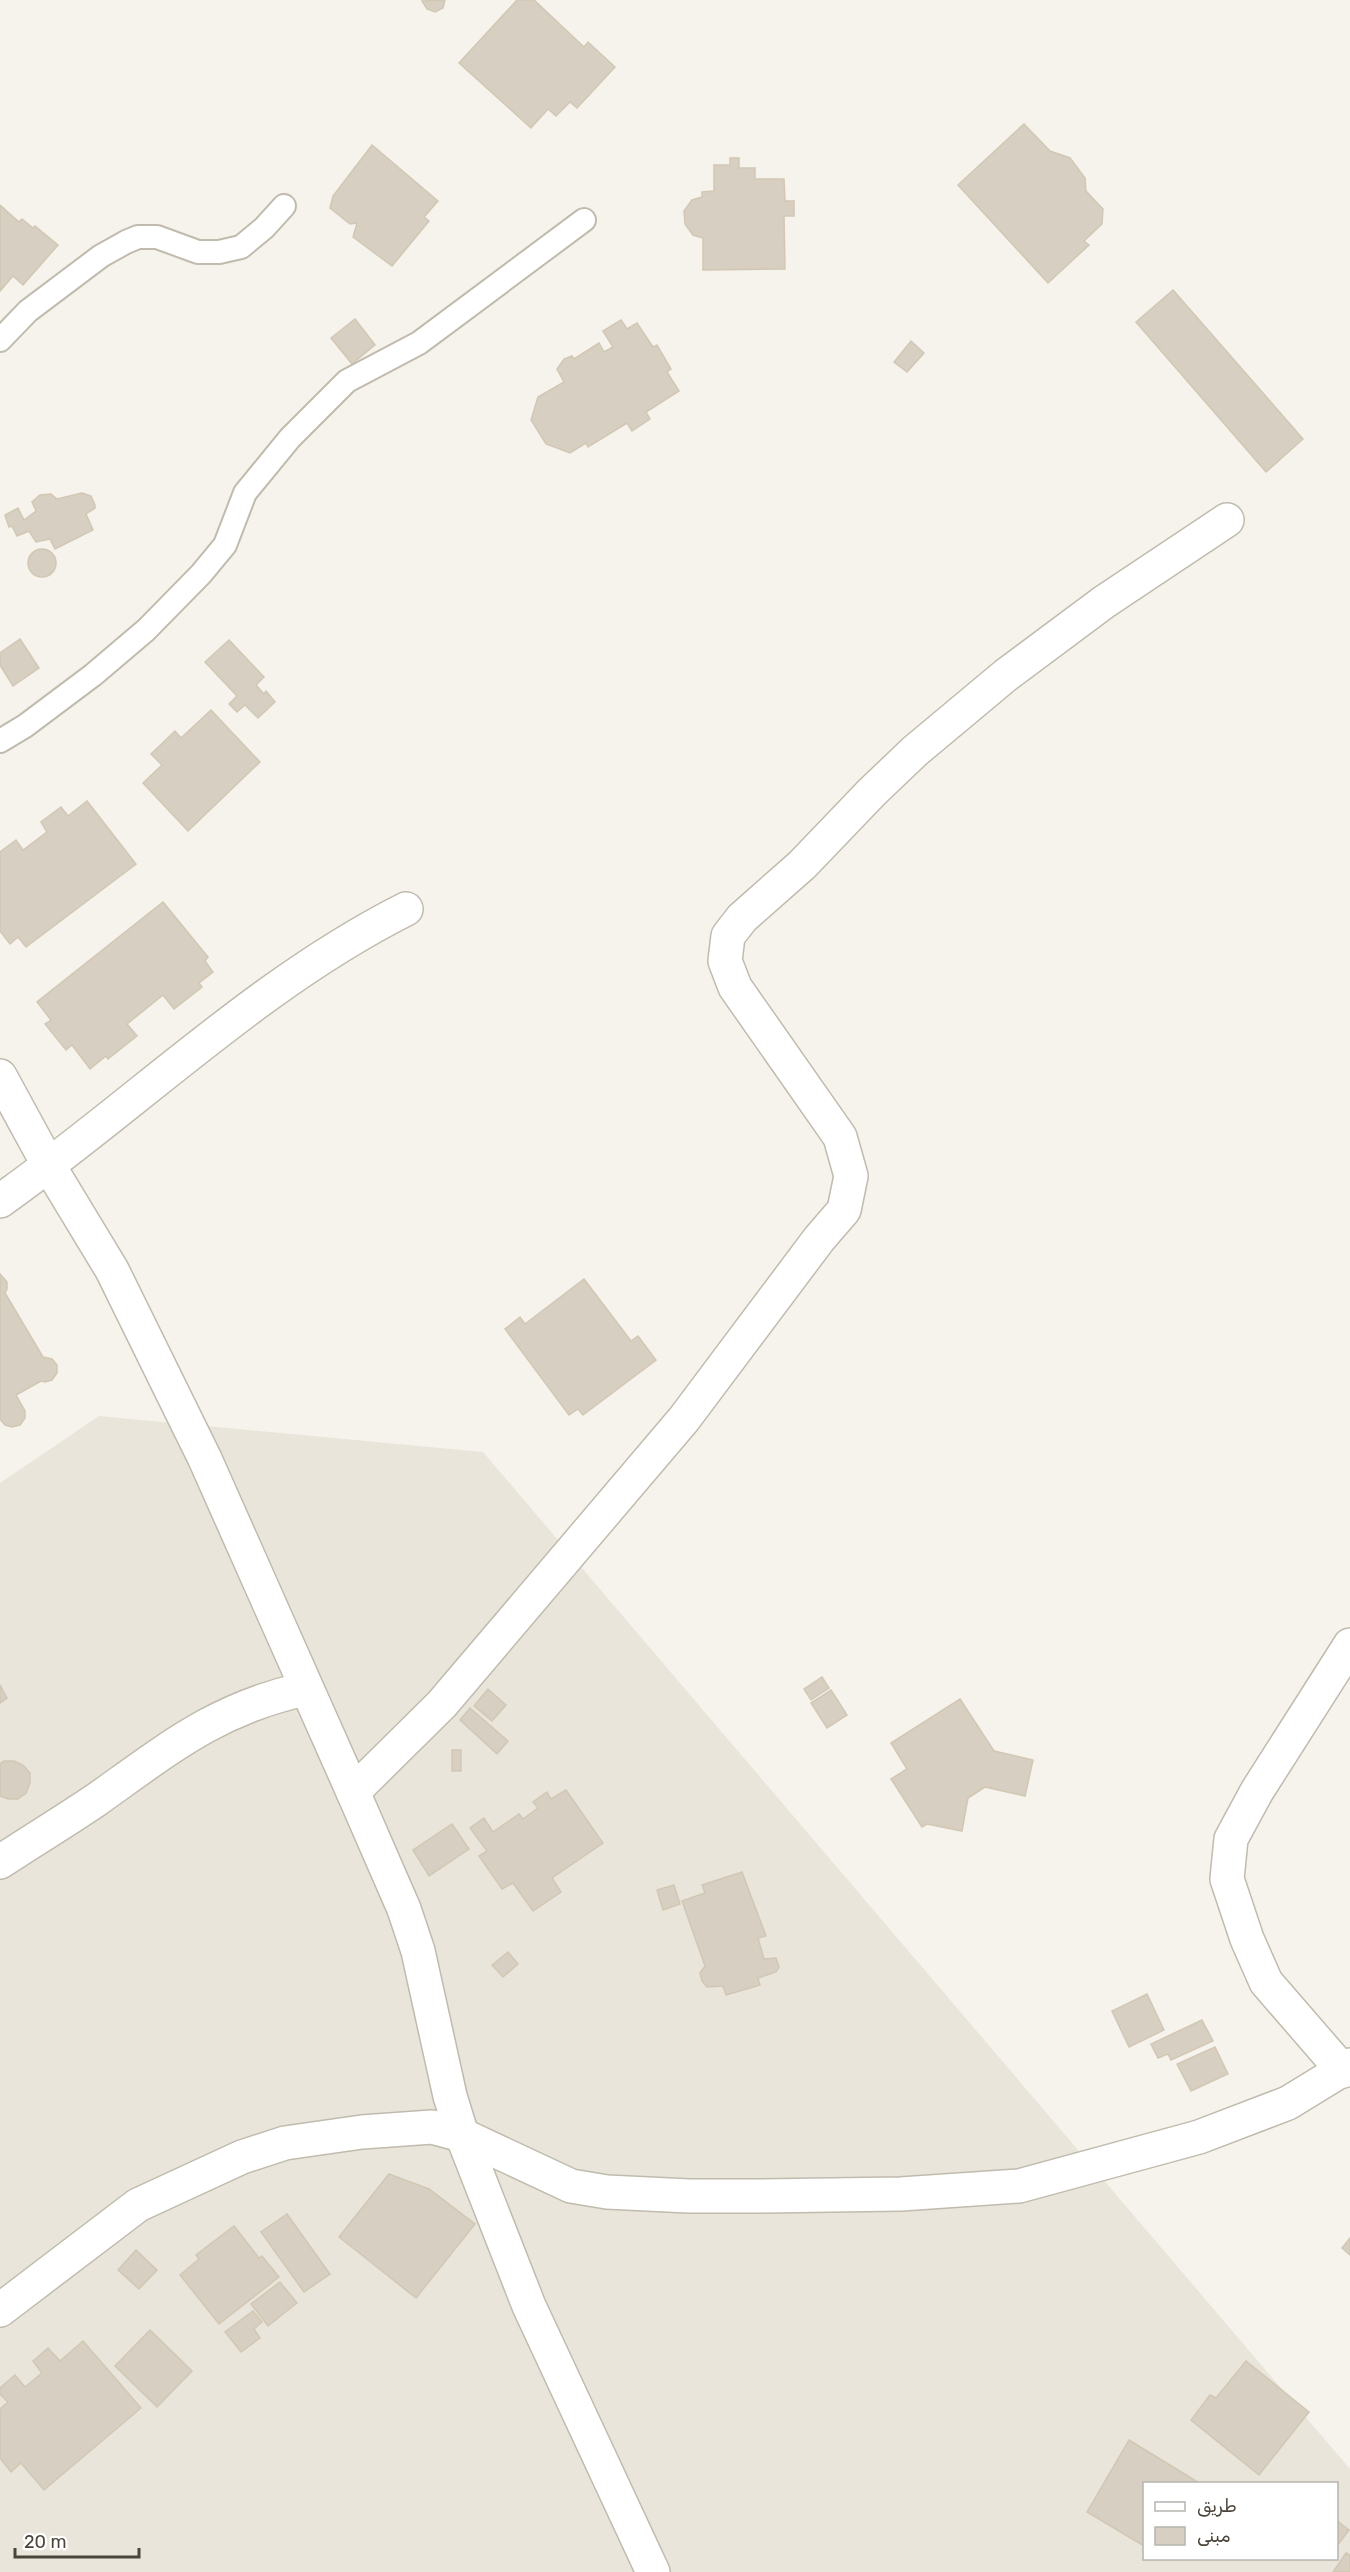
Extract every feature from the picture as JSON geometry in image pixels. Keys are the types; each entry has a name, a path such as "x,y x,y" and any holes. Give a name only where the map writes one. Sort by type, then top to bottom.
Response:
{"street":[{"path":"353,1792 442,1704 684,1419 819,1239 844,1210 851,1176 840,1137 735,987 725,961 728,936 742,918 802,865 915,751 998,682 1104,602 1227,520"},
{"path":"0,1201 49,1166 274,990 366,930 406,909"},
{"path":"0,1076 49,1166 112,1270 205,1459 305,1689 353,1792 404,1910 418,1951 450,2096 462,2135 529,2306 653,2572"},
{"path":"0,2310 138,2205 242,2157 285,2143 362,2132 432,2127 462,2135 563,2183 607,2192 689,2196 901,2194 1019,2186 1199,2137 1288,2103 1346,2068 1266,1982 1247,1939 1227,1879 1231,1839 1257,1791 1350,1645"},
{"path":"0,1862 94,1801 189,1734 232,1711 270,1696 305,1689"}],"lane":[{"path":"0,340 28,311 101,256 126,242 138,237 157,237 198,252 219,252 241,247 264,228 284,206"},
{"path":"0,741 25,726 93,675 146,630 201,574 225,545 244,493 290,438 347,381 419,343 584,220"}],"shaded area":[{"path":"99,1416 483,1452 1350,2469 1350,2572 0,2572 0,1483"}],"building":[{"path":"445,0 443,8 435,12 427,9 422,1"},
{"path":"517,0 534,0 584,47 588,42 615,67 577,108 570,102 556,116 548,109 531,128 459,63"},
{"path":"1024,124 1050,151 1070,158 1085,178 1086,191 1103,209 1102,224 1084,241 1089,245 1048,283 958,185"},
{"path":"372,145 438,201 424,217 429,221 392,266 353,237 357,223 350,224 330,208 333,196"},
{"path":"730,158 739,158 739,168 755,168 755,179 784,179 785,201 794,201 794,216 784,216 785,269 703,270 703,238 693,235 685,224 684,211 692,200 702,197 702,192 714,191 714,165 730,165"},
{"path":"0,205 19,222 22,219 33,228 35,226 58,245 23,285 13,276 0,291"},
{"path":"1173,290 1303,439 1266,472 1136,322"},
{"path":"355,319 375,345 352,364 331,338"},
{"path":"621,320 627,329 637,323 653,347 657,345 671,369 667,372 679,391 646,412 650,419 632,431 627,423 588,447 586,443 570,453 546,444 531,420 538,397 564,382 557,369 564,359 572,356 574,359 599,343 604,352 613,347 603,331"},
{"path":"911,341 924,353 907,372 894,362"},
{"path":"82,493 91,496 95,505 95,508 86,514 93,530 55,549 50,539 36,542 29,531 17,536 12,526 9,527 5,515 18,508 24,520 36,511 32,502 40,495 51,494 57,499"},
{"path":"42,549 52,553 56,563 52,573 42,577 32,573 28,563 32,553"},
{"path":"20,639 39,668 13,686 0,665 0,653"},
{"path":"229,640 264,677 256,685 264,694 266,691 275,702 258,718 245,705 237,712 229,704 237,696 205,662"},
{"path":"211,710 260,762 188,831 143,783 162,765 151,754 175,731 181,738"},
{"path":"87,801 136,864 26,947 18,937 10,944 0,931 0,852 16,840 23,850 47,832 41,822 61,807 68,816"},
{"path":"163,902 208,957 205,961 213,972 199,983 202,987 174,1009 163,995 127,1024 137,1036 108,1059 106,1056 90,1069 72,1045 66,1050 45,1024 51,1020 37,1002"},
{"path":"0,1274 7,1282 5,1293 43,1357 52,1359 57,1365 57,1373 52,1380 41,1381 16,1395 25,1411 25,1418 20,1425 12,1427 5,1425 0,1419"},
{"path":"584,1279 631,1341 638,1336 656,1360 583,1415 578,1409 569,1415 505,1329 520,1317 525,1324"},
{"path":"822,1677 829,1688 811,1700 804,1689"},
{"path":"0,1685 7,1698 0,1703"},
{"path":"488,1689 506,1705 492,1721 474,1706"},
{"path":"831,1690 847,1715 827,1728 811,1703"},
{"path":"960,1699 994,1751 1033,1760 1025,1796 985,1787 968,1798 962,1831 927,1824 922,1827 891,1779 907,1769 891,1743"},
{"path":"470,1708 508,1741 497,1754 460,1720"},
{"path":"452,1750 461,1750 461,1771 452,1771"},
{"path":"4,1761 14,1761 23,1765 30,1773 30,1783 26,1793 18,1799 0,1796 0,1764"},
{"path":"566,1790 603,1843 552,1878 561,1892 533,1911 513,1883 502,1889 479,1856 487,1851 470,1828 484,1818 493,1832 519,1814 523,1819 538,1808 533,1802 547,1792 551,1799"},
{"path":"452,1824 469,1849 429,1876 413,1850"},
{"path":"742,1872 766,1936 758,1938 764,1959 776,1958 779,1967 776,1972 758,1978 760,1985 726,1995 723,1986 707,1987 702,1981 700,1973 705,1966 682,1901 705,1893 702,1885"},
{"path":"674,1885 680,1904 663,1910 657,1890"},
{"path":"508,1952 518,1964 503,1977 492,1965"},
{"path":"1147,1994 1164,2030 1129,2047 1112,2011"},
{"path":"1202,2020 1213,2041 1171,2060 1168,2054 1158,2058 1151,2044"},
{"path":"1215,2047 1228,2074 1191,2091 1177,2064"},
{"path":"389,2174 429,2189 475,2224 416,2298 339,2237"},
{"path":"287,2214 330,2274 304,2292 261,2232"},
{"path":"234,2226 259,2258 262,2256 279,2277 219,2324 180,2275 199,2259 196,2255"},
{"path":"1350,2238 1350,2255 1342,2248"},
{"path":"136,2250 157,2270 139,2289 118,2270"},
{"path":"280,2282 297,2303 268,2326 251,2304"},
{"path":"253,2311 262,2322 254,2329 260,2338 241,2352 225,2332"},
{"path":"150,2330 192,2371 157,2407 115,2366"},
{"path":"83,2341 141,2408 44,2490 21,2463 11,2472 0,2458 0,2409 8,2402 0,2394 0,2388 15,2375 25,2387 42,2373 33,2361 48,2348 60,2361"},
{"path":"1246,2361 1309,2412 1259,2475 1191,2420 1210,2395 1216,2398"},
{"path":"1129,2440 1198,2482 1143,2482 1143,2545 1087,2512"},
{"path":"1338,2522 1349,2530 1338,2545"},
{"path":"1346,2553 1350,2555 1350,2572 1333,2572"}]}
